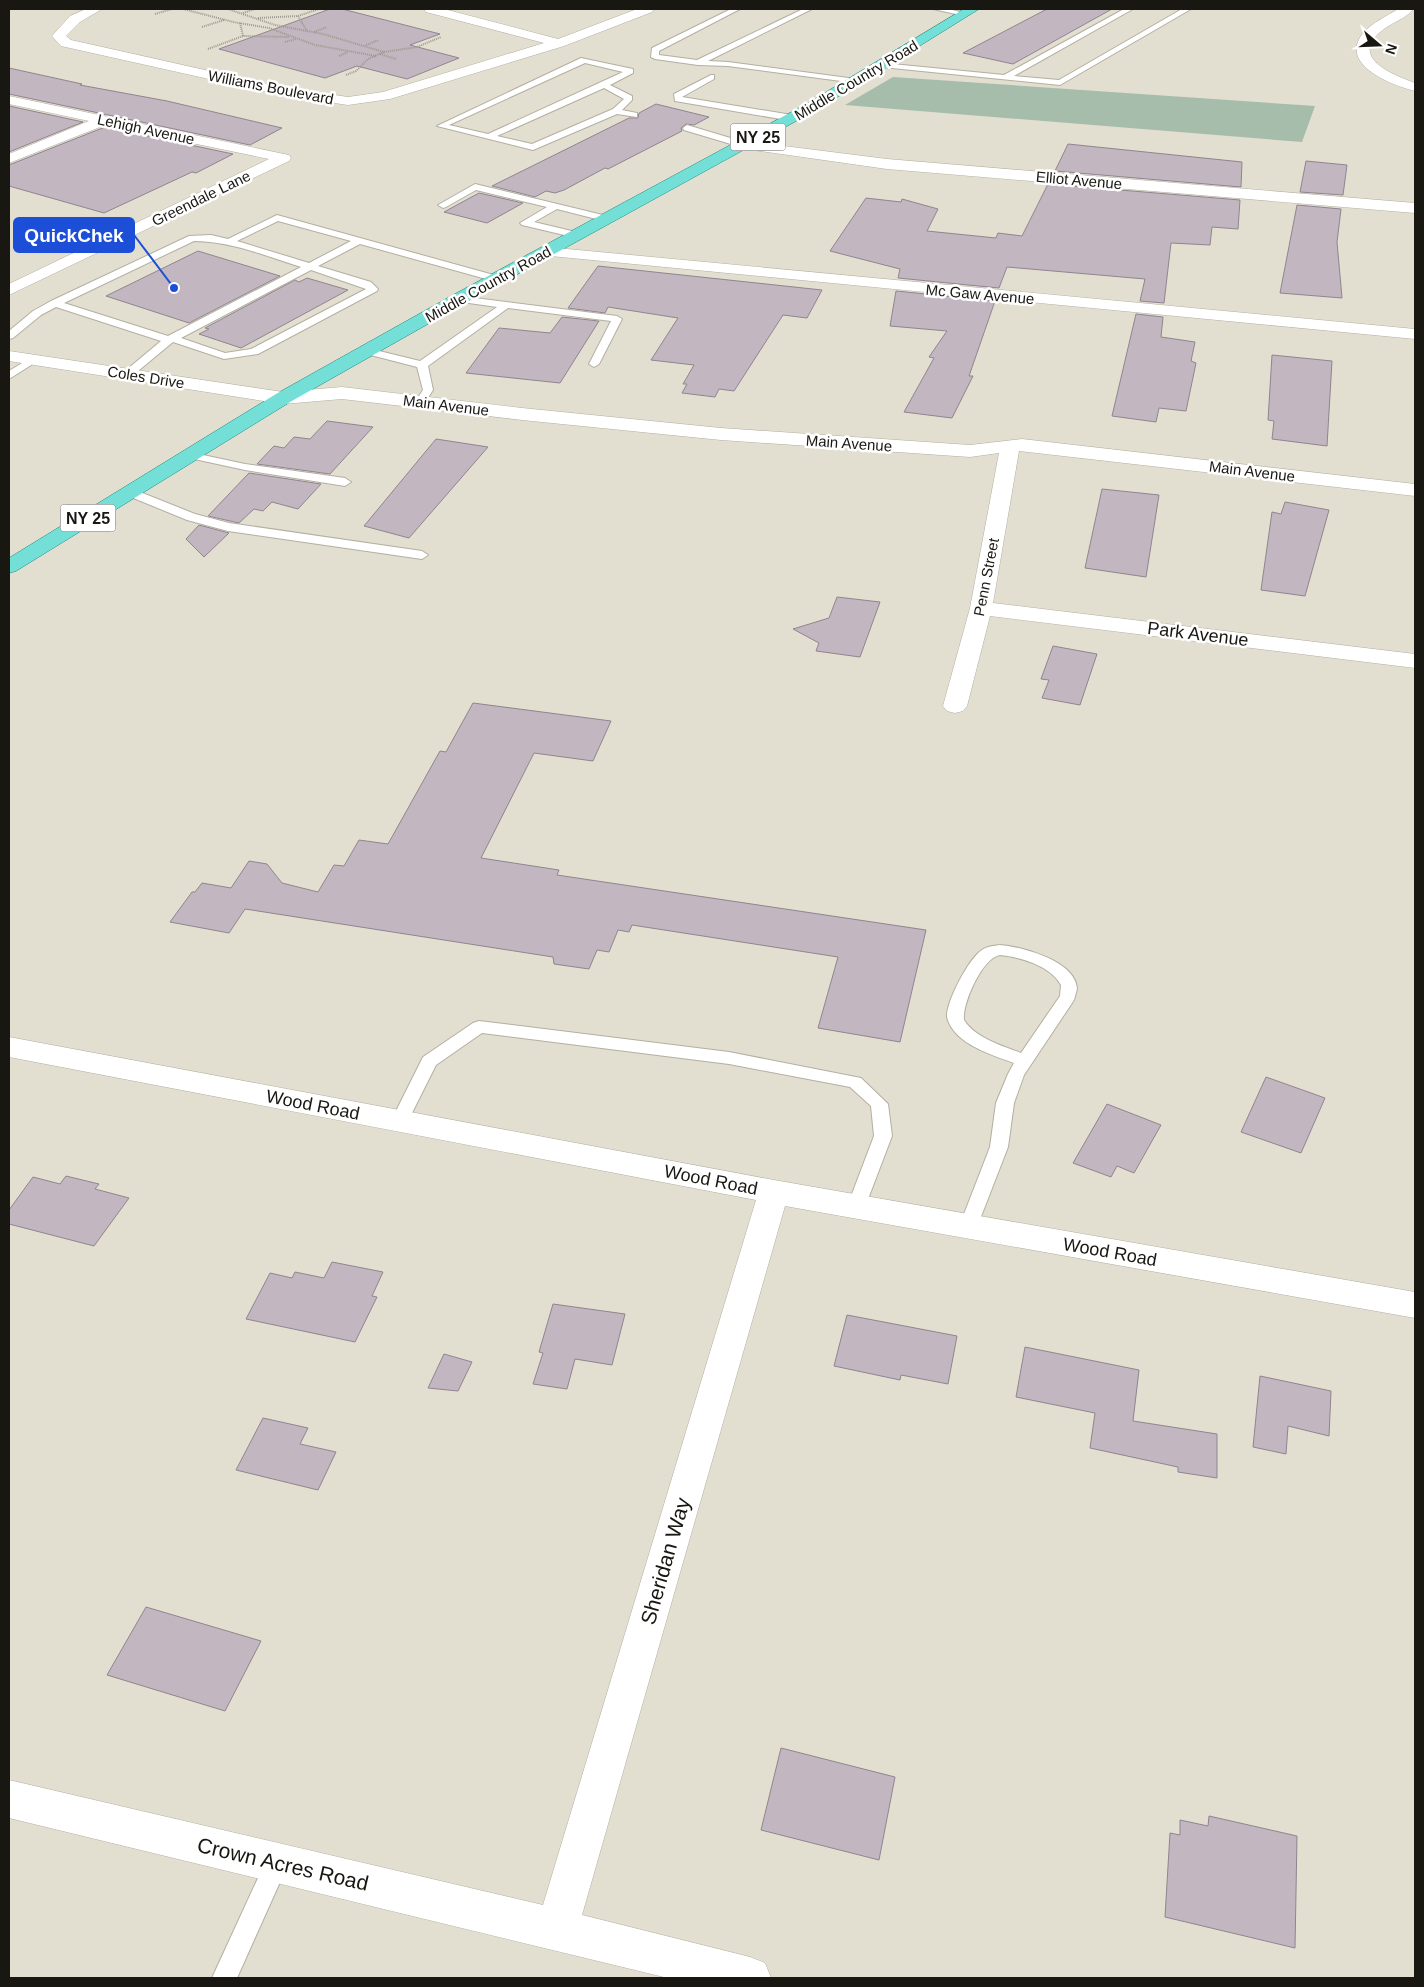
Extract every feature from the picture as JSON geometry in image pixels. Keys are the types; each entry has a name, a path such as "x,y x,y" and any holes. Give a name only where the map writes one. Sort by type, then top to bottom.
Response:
{"main road":[{"name":"Middle Country Road","path":"12,562 283,398 459,299 792,118 969,11"}],"street":[{"name":"Williams Boulevard","path":"96,9 75,19 59,36 66,43 163,65 281,91 348,100 385,96 559,43 648,9"},
{"path":"430,9 559,43"},
{"path":"1407,9 1369,35 1364,42 1363,55 1369,65 1379,72 1415,87"},
{"name":"Lehigh Avenue","path":"9,100 284,158"},
{"path":"9,159 104,120"},
{"name":"Elliot Avenue","path":"744,145 887,164 1415,208"},
{"name":"Greendale Lane","path":"9,290 284,158"},
{"name":"Mc Gaw Avenue","path":"546,252 1415,334"},
{"name":"Coles Drive","path":"9,356 283,398"},
{"name":"Main Avenue","path":"283,398 342,393 731,435 970,451 1022,445 1415,490"},
{"name":"Penn Street","path":"954,706 981,608 1010,446"},
{"name":"Park Avenue","path":"981,608 1415,661"},
{"name":"Wood Road","path":"9,1047 774,1192 1415,1305"},
{"name":"Sheridan Way","path":"557,1929 774,1192"},
{"name":"Crown Acres Road","path":"9,1798 557,1929 750,1978"}],"lane":[{"path":"736,9 655,50 655,57 698,63 728,64 856,81"},
{"path":"698,63 808,9"},
{"path":"936,9 969,11"},
{"path":"1006,77 1129,9"},
{"path":"882,65 1060,83 1187,9"},
{"path":"488,136 604,85 630,71 584,60 441,126 534,147 616,111 629,98 604,85"},
{"path":"711,76 677,96 678,99 792,118"},
{"path":"616,111 634,115"},
{"path":"687,128 744,145"},
{"path":"443,205 475,186 608,219"},
{"path":"556,206 525,223 577,235"},
{"path":"229,242 277,218 497,280"},
{"path":"9,336 37,313 55,303 192,238 211,238 229,242 367,284 373,289 254,352 224,356 55,303"},
{"path":"128,374 170,339 359,241"},
{"path":"459,299 617,319 594,364"},
{"path":"367,351 422,365 506,305"},
{"path":"9,376 32,360"},
{"path":"420,402 428,390 422,365"},
{"path":"189,456 245,467 345,482"},
{"path":"130,492 191,517 228,527 422,554"},
{"path":"968,1226 998,1146 1005,1103 1023,1060 1051,1024 1068,996 1070,986 1066,978 1043,962 1006,950 992,951 978,961 970,976 957,1007 956,1020 962,1030 986,1045 1023,1060"},
{"path":"400,1121 428,1061 479,1027 748,1062 855,1082 878,1104 883,1136 856,1207"},
{"path":"224,1978 277,1862"}],"path":[{"path":"155,14 172,9"},
{"path":"183,9 224,20 269,28 292,37 348,52 376,56"},
{"path":"228,9 276,25 314,32 384,52 416,46 481,21"},
{"path":"242,14 255,9"},
{"path":"255,18 298,16 319,9"},
{"path":"298,16 307,31"},
{"path":"202,28 224,20"},
{"path":"240,23 243,36 292,37"},
{"path":"314,32 327,27"},
{"path":"285,42 297,38"},
{"path":"365,46 379,40"},
{"path":"339,56 348,52"},
{"path":"380,54 396,59"}],"green space":[{"path":"893,77 1315,106 1302,142 845,105"}],"building":[{"path":"330,9 342,9 440,34 410,45 459,58 407,79 357,66 325,78 219,49"},
{"path":"1047,9 1112,9 1013,64 963,53"},
{"path":"9,68 82,84 80,85 167,101 282,128 250,145 9,94"},
{"path":"656,104 709,117 694,125 686,124 681,128 682,131 608,169 605,168 555,193 546,191 535,197 492,186 629,118 638,118 639,113"},
{"path":"9,106 83,122 9,152"},
{"path":"105,127 233,154 196,173 192,172 104,213 9,186 9,165"},
{"path":"1068,144 1242,162 1241,187 1055,171"},
{"path":"1306,161 1347,165 1343,195 1300,192"},
{"path":"1048,184 1240,200 1238,229 1212,227 1210,245 1171,243 1164,303 1140,301 1145,279 1007,267 999,288 898,278 900,269 830,251 866,198 901,202 902,199 938,209 927,231 996,238 998,233 1022,236"},
{"path":"479,193 523,203 487,223 444,212"},
{"path":"1297,205 1341,209 1337,242 1342,298 1280,293"},
{"path":"198,251 280,276 189,323 106,296"},
{"path":"598,266 822,290 807,318 783,315 734,391 719,389 715,397 682,393 687,384 683,384 694,365 651,360 678,318 608,307 605,313 568,308"},
{"path":"307,278 348,290 241,348 199,334 209,329 205,328 295,280 299,282"},
{"path":"896,291 995,301 969,376 973,376 952,418 904,412 934,358 929,357 947,331 890,326"},
{"path":"1136,314 1163,317 1161,337 1195,342 1191,361 1196,363 1186,411 1159,408 1156,422 1112,416"},
{"path":"562,317 599,321 560,383 466,373 499,328 550,333"},
{"path":"1272,355 1332,361 1327,446 1272,439 1274,421 1268,420"},
{"path":"327,421 373,427 330,474 257,464 274,446 284,448 294,437 310,439"},
{"path":"436,439 488,447 409,538 364,526"},
{"path":"249,473 321,484 298,509 272,502 263,511 254,509 239,523 208,516"},
{"path":"1102,489 1159,495 1146,577 1085,568"},
{"path":"1285,502 1329,510 1305,596 1261,590 1272,512 1281,514"},
{"path":"199,525 229,533 204,557 186,539"},
{"path":"837,597 880,602 860,657 816,651 819,643 793,629 829,618"},
{"path":"1053,646 1097,654 1080,705 1042,698 1049,680 1041,679"},
{"path":"473,703 611,721 593,761 534,753 481,858 559,870 557,875 926,930 900,1042 818,1028 838,957 632,925 629,932 618,930 609,952 597,950 589,969 554,964 553,957 245,909 229,933 170,922 192,892 195,892 202,883 231,888 249,861 267,864 282,883 318,892 334,865 344,866 359,840 388,844 440,751 446,752"},
{"path":"1266,1077 1325,1098 1301,1153 1241,1132"},
{"path":"1107,1104 1161,1125 1134,1173 1117,1166 1111,1177 1073,1163"},
{"path":"66,1176 99,1184 95,1189 129,1198 94,1246 9,1224 9,1210 33,1177 60,1184"},
{"path":"332,1262 383,1272 372,1296 377,1297 355,1342 246,1319 270,1273 292,1278 295,1272 324,1278"},
{"path":"553,1304 625,1314 612,1365 575,1359 567,1389 533,1384 543,1353 539,1352"},
{"path":"847,1315 957,1336 948,1384 901,1375 900,1380 834,1366"},
{"path":"1025,1347 1139,1370 1133,1421 1217,1434 1217,1478 1178,1472 1178,1467 1090,1448 1095,1413 1016,1397"},
{"path":"444,1354 472,1362 458,1391 428,1388"},
{"path":"1260,1376 1331,1391 1329,1436 1288,1426 1286,1454 1253,1447"},
{"path":"263,1418 308,1428 300,1444 336,1452 318,1490 236,1470"},
{"path":"146,1607 261,1641 225,1711 107,1675"},
{"path":"781,1748 895,1777 879,1860 761,1830"},
{"path":"1209,1816 1297,1836 1295,1948 1165,1917 1170,1833 1180,1835 1180,1820 1208,1826"}],"place":[{"name":"QuickChek","path":"174,288"}]}
